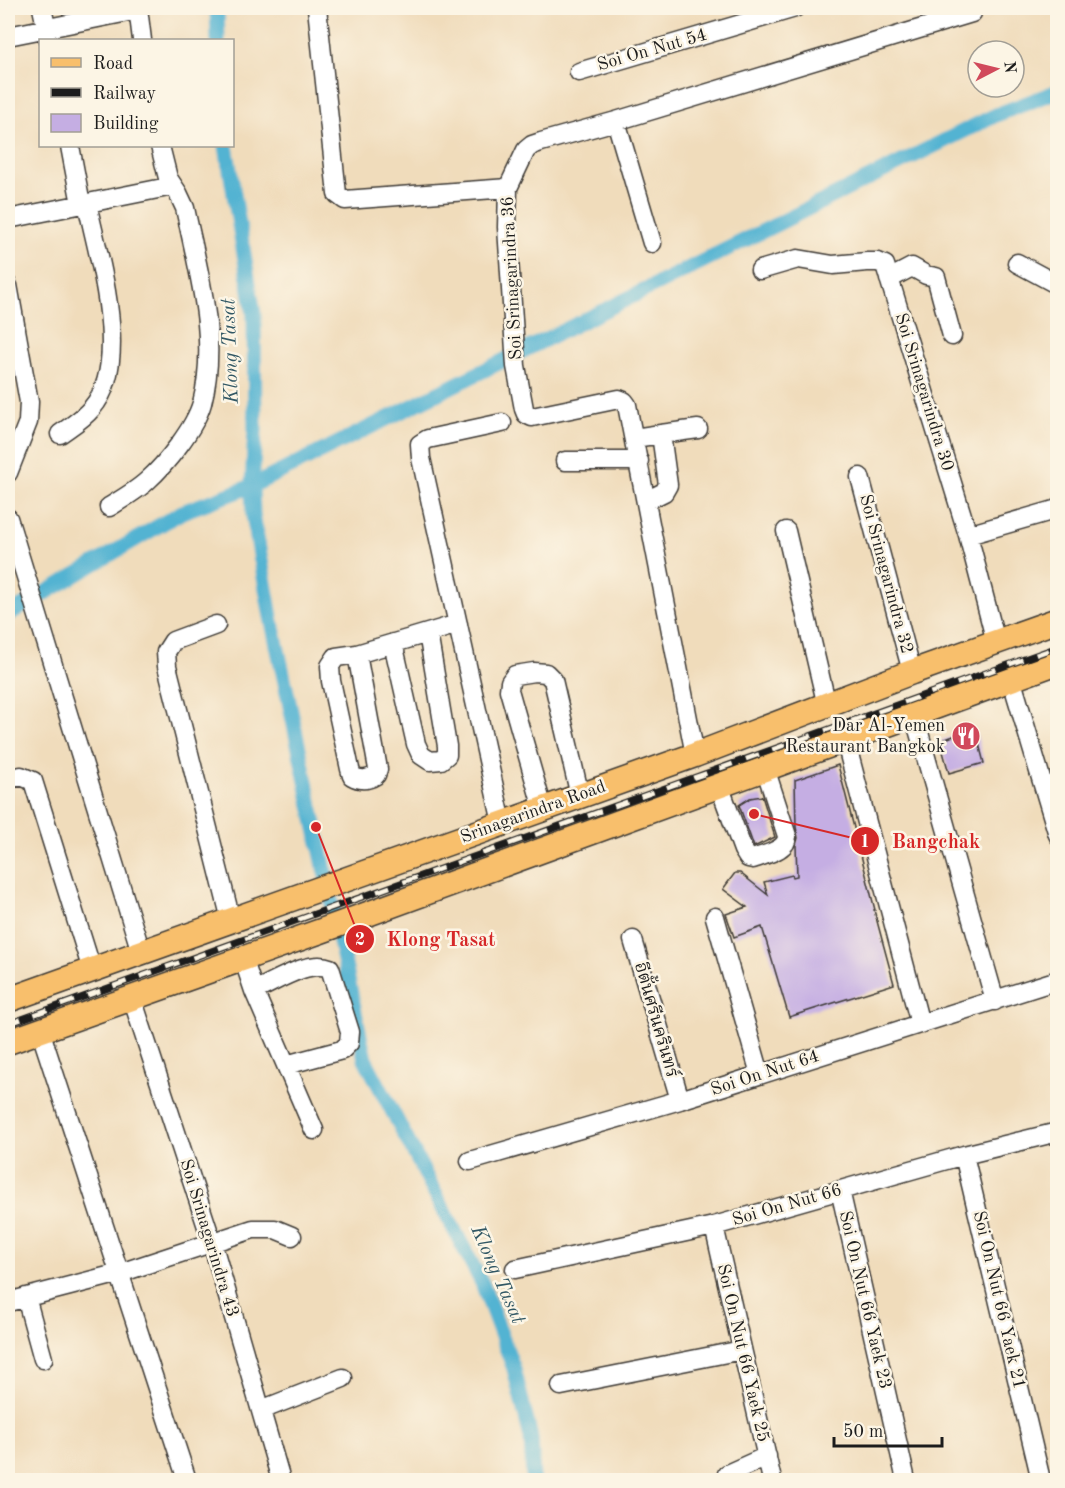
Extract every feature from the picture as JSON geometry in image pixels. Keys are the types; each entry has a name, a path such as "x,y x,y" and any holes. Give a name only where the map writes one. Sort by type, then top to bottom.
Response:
{"main road":[{"name":"Srinagarindra Road","path":"8,1000 695,755 912,672 1058,620"},
{"path":"8,1042 363,916 1058,662"}],"street":[{"path":"42,8 48,34"},
{"path":"317,8 337,194 345,200 508,188"},
{"name":"Soi On Nut 54","path":"579,72 795,8"},
{"path":"8,36 48,34 138,9 142,39"},
{"name":"Soi Srinagarindra 36","path":"695,755 627,405 619,399 532,417 526,414 524,409 516,366 507,227 508,188 526,150 532,145 972,13"},
{"path":"616,121 652,243"},
{"path":"60,434 81,420 94,407 106,386 112,345 106,294 70,147"},
{"path":"109,507 145,483 164,465 185,436 201,405 205,384 208,341 206,310 185,208 164,167 160,147"},
{"path":"8,219 173,186"},
{"path":"760,270 798,260 832,265 878,262 885,265 889,279 912,267 926,275 936,277 952,336"},
{"path":"1017,263 1058,285"},
{"name":"Soi Srinagarindra 30","path":"889,279 968,535 996,642"},
{"path":"8,285 29,402 28,422 8,473"},
{"path":"502,423 428,439 420,444 421,458 502,824"},
{"path":"634,438 698,429"},
{"path":"646,501 663,492 668,485 661,434"},
{"path":"565,461 639,461"},
{"name":"Soi Srinagarindra 32","path":"860,477 912,672"},
{"path":"968,535 1058,509"},
{"path":"8,518 141,952"},
{"path":"786,531 827,706"},
{"path":"357,654 378,769 376,775 358,780 352,776 350,769 330,666 336,657 357,654 458,624"},
{"path":"216,625 173,641 166,652 167,666 231,920"},
{"path":"393,643 416,744 422,755 430,761 441,760 447,755 447,746 428,633"},
{"path":"543,809 510,690 510,682 515,675 546,673 553,680 580,796"},
{"path":"1011,678 1058,836"},
{"path":"914,715 994,1000"},
{"path":"845,739 920,1024"},
{"path":"719,785 743,850 748,858 753,859 784,847 787,843 787,836 765,768"},
{"path":"8,779 21,776 33,781 92,970"},
{"path":"715,917 760,1074"},
{"name":"อีตั้นศรีนครินทร์","path":"633,940 680,1100"},
{"path":"243,958 254,991 314,1130"},
{"path":"254,991 310,966 322,965 330,968 350,1032 348,1043 342,1050 286,1065"},
{"name":"Soi On Nut 64","path":"470,1161 680,1100 1058,981"},
{"name":"Soi Srinagarindra 43","path":"132,998 212,1242 281,1480"},
{"path":"40,1030 187,1480"},
{"name":"Soi On Nut 66","path":"515,1269 714,1226 964,1155 1058,1132"},
{"name":"Soi On Nut 66 Yaek 21","path":"964,1155 1041,1480"},
{"name":"Soi On Nut 66 Yaek 23","path":"840,1190 906,1480"},
{"name":"Soi On Nut 66 Yaek 25","path":"714,1226 772,1480"},
{"path":"8,1302 120,1273 253,1229 274,1229 292,1236"},
{"path":"26,1297 43,1359"},
{"path":"561,1386 742,1350"},
{"path":"261,1410 343,1378"},
{"path":"727,1474 767,1456"}],"building":[{"path":"975,728 984,763 949,773 940,741"},
{"path":"838,765 894,984 789,1017 762,927 734,937 726,914 747,907 723,889 735,873 740,873 768,895 764,882 792,875 797,876 795,780"},
{"path":"762,796 775,837 754,847 739,805 750,798"}],"waterway":[{"name":"Klong Tasat","path":"217,8 218,39"},
{"path":"8,615 182,512 252,486 996,115 1058,91"},
{"name":"Klong Tasat","path":"226,147 254,314 253,515 271,617 365,1059 482,1283 514,1369 531,1438 533,1480"}],"railway":[{"path":"8,1024 1058,647"}],"place":[{"name":"Dar Al-Yemen Restaurant Bangkok","path":"966,736"},
{"name":"Bangchak","path":"754,814"},
{"name":"Klong Tasat","path":"316,827"}]}
